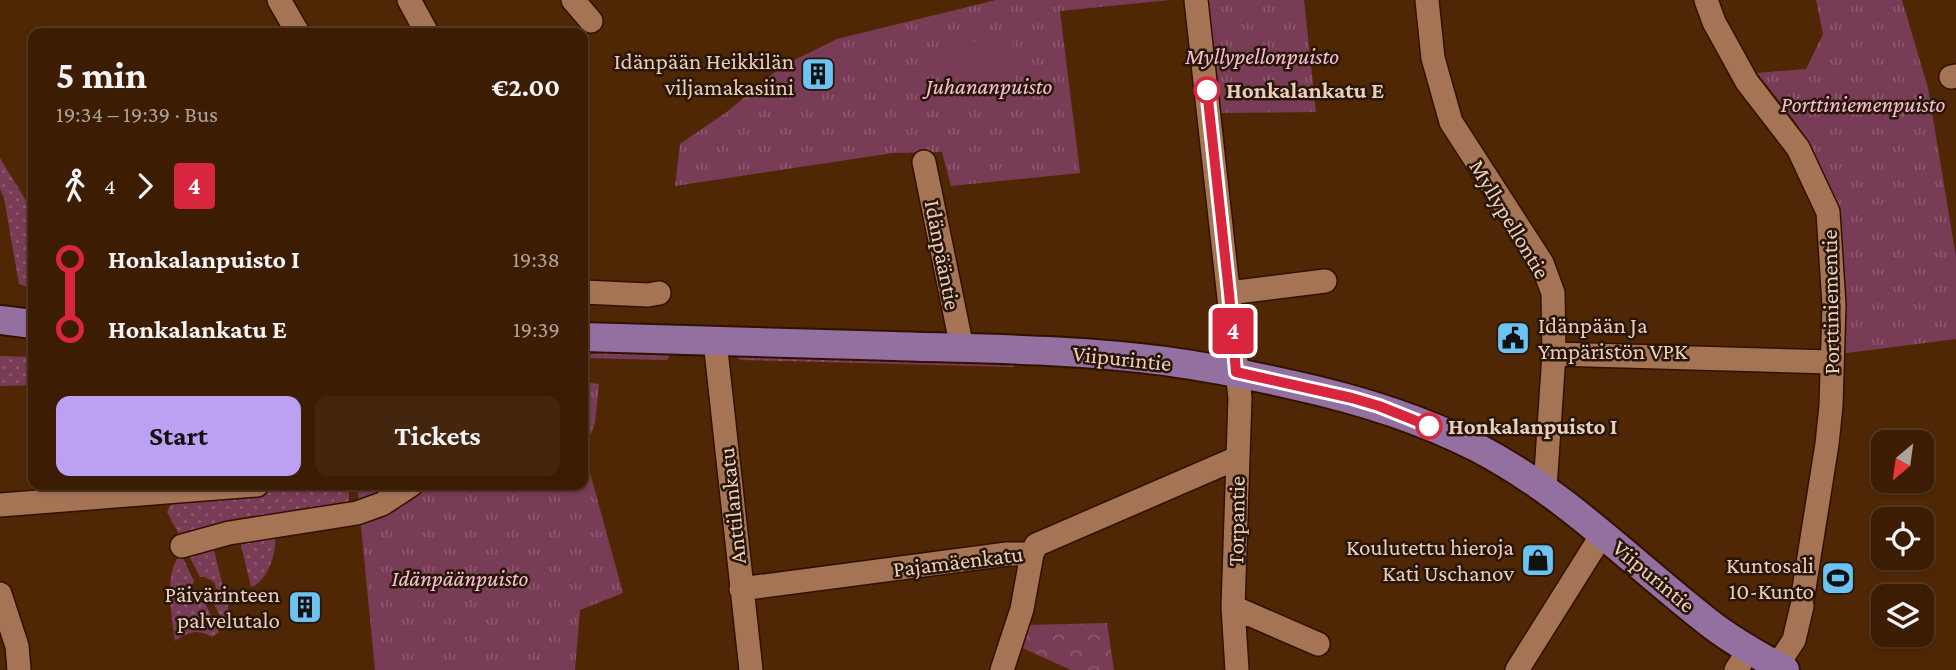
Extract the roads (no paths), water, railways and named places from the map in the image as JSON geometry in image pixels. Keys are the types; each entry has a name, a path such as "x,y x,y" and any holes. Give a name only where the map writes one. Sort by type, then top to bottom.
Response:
{"main road":[{"path":"0,320 28,323"},
{"name":"Viipurintie","path":"588,337 1109,355 1236,372 1352,398 1404,415 1475,447 1545,488 1604,533 1709,623 1742,660 1781,668"}],"street":[{"path":"279,0 295,28"},
{"path":"409,0 424,28"},
{"path":"573,0 591,22"},
{"name":"Torpantie","path":"1196,0 1240,398 1233,607 1237,670"},
{"name":"Myllypellontie","path":"1427,0 1433,58 1451,122 1542,263 1553,293 1554,354 1545,488"},
{"name":"Porttiniementie","path":"1706,0 1714,22 1747,82 1798,148 1828,212 1834,305 1831,406 1802,600 1794,640 1781,668"},
{"name":"Idänpääntie","path":"924,162 962,348"},
{"path":"1229,293 1325,281"},
{"path":"588,292 648,295 659,293"},
{"name":"Anttilankatu","path":"715,341 751,670"},
{"path":"1554,354 1832,362"},
{"name":"Pajamäenkatu","path":"741,589 1007,554 1032,554 1036,545 1237,458"},
{"path":"0,505 193,490"},
{"path":"182,546 229,533 357,513 382,504 403,490"},
{"path":"1517,670 1604,533"},
{"path":"1002,670 1022,609 1032,554"},
{"path":"0,594 17,646 19,670"},
{"path":"1233,607 1318,644"}],"place":[{"name":"Idänpään Heikkilän viljamakasiini","path":"818,74"},
{"name":"Honkalankatu E","path":"1207,90"},
{"name":"Idänpään Ja Ympäristön VPK","path":"1513,338"},
{"name":"Honkalanpuisto I","path":"1429,426"},
{"name":"Koulutettu hieroja Kati Uschanov","path":"1538,560"},
{"name":"Kuntosali 10-Kunto","path":"1838,578"},
{"name":"Päivärinteen palvelutalo","path":"305,607"}],"park label":[{"name":"Myllypellonpuisto","path":"1262,56"},
{"name":"Juhananpuisto","path":"989,86"},
{"name":"Porttiniemenpuisto","path":"1863,104"},
{"name":"Idänpäänpuisto","path":"460,578"}]}
